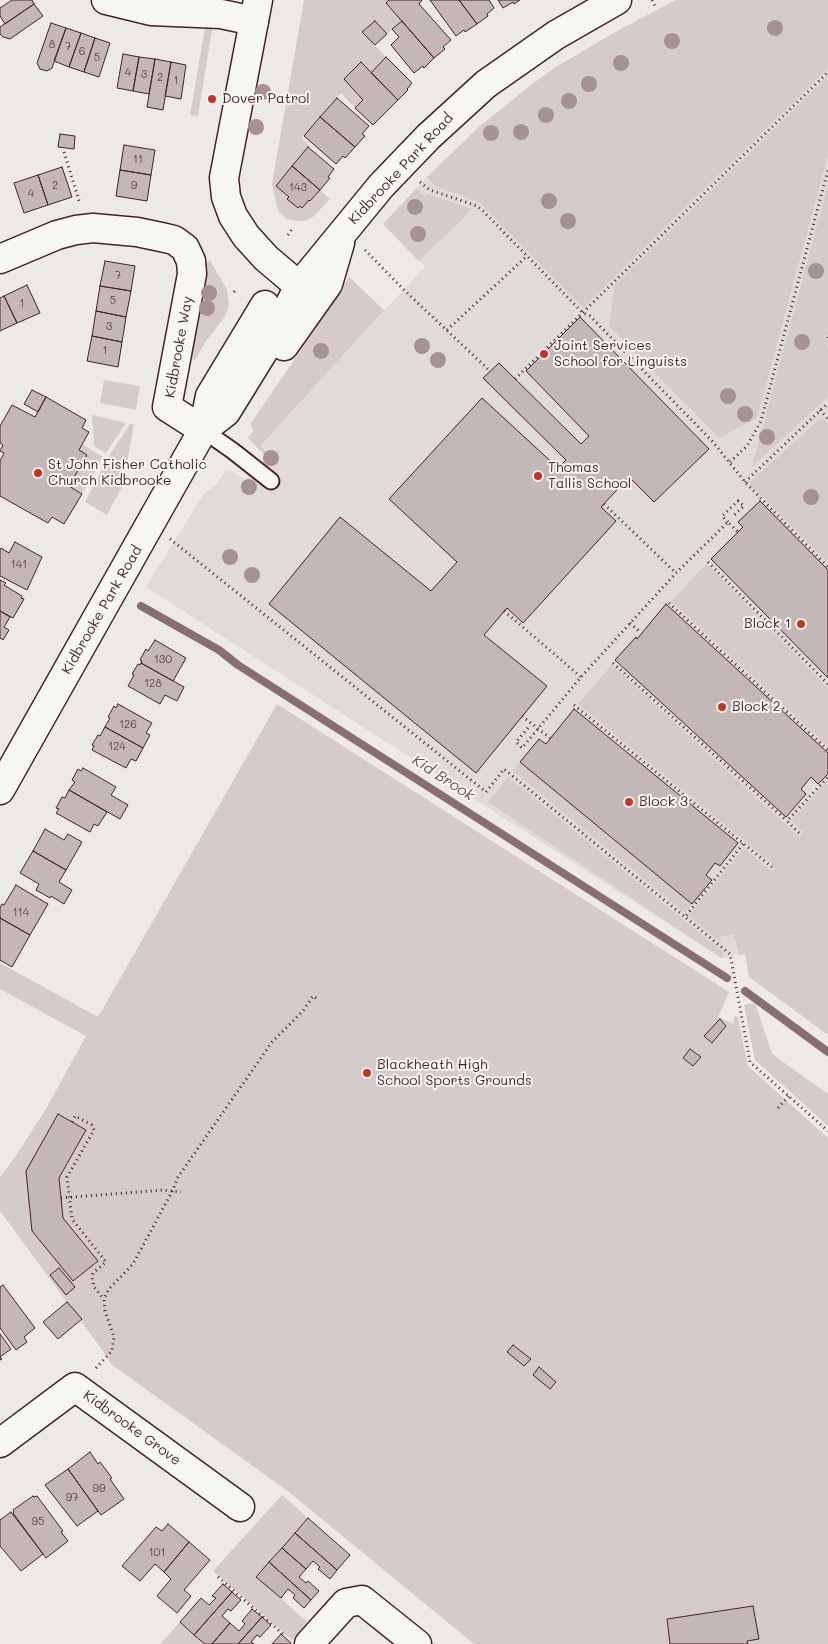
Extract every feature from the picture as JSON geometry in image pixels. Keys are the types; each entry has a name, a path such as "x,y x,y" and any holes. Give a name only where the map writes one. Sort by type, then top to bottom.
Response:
{"main road":[{"path":"106,0 151,11 221,14 256,10 224,178 226,197 234,216 246,236 266,258 299,286"},
{"name":"Kidbrooke Park Road","path":"0,790 203,430 210,396 265,305 299,286 353,239 381,186 428,137 486,84 556,35 617,0"},
{"name":"Kidbrooke Way","path":"0,260 66,232 92,228 110,228 137,232 174,240 185,248 192,274 168,407 203,430"},
{"path":"240,388 264,374 328,284 353,239"},
{"name":"Kidbrooke Park Road","path":"203,430 226,412 276,331 299,286"},
{"name":"Kidbrooke Grove","path":"0,1443 76,1386 240,1507"},
{"path":"298,1641 346,1603 362,1600 418,1644"}],"lane":[{"path":"203,430 233,450 271,481"}],"path":[{"path":"652,0 655,6"},
{"path":"515,379 828,72"},
{"path":"64,152 82,211"},
{"path":"730,462 747,446 761,421 828,170"},
{"path":"417,180 430,190 477,206 583,313 590,316 713,442 745,482 828,567"},
{"path":"288,235 292,229"},
{"path":"353,239 490,371"},
{"path":"447,330 527,256"},
{"path":"234,292 237,288"},
{"path":"745,482 828,404"},
{"path":"820,410 828,419"},
{"path":"732,517 744,506 738,500 722,516 738,532"},
{"path":"604,504 676,573"},
{"path":"528,728 516,742 522,748 581,677 630,623 676,573 728,522"},
{"path":"170,538 486,792 504,769 730,954 750,1062 828,1131"},
{"path":"708,562 828,684"},
{"path":"668,603 828,750"},
{"path":"504,611 581,677"},
{"path":"630,623 641,633"},
{"path":"613,663 799,833"},
{"path":"574,705 772,867"},
{"path":"522,716 550,738"},
{"path":"787,821 828,776"},
{"path":"685,917 743,844"},
{"path":"96,1368 112,1351 114,1337 105,1311 104,1299 109,1289 133,1264 173,1190 178,1176 272,1042 303,1011 313,996 318,1000"},
{"path":"778,1108 788,1096"},
{"path":"72,1122 75,1116 92,1125 94,1130 67,1178 72,1219 106,1262 93,1273 92,1278 94,1288 104,1299"},
{"path":"61,1198 173,1190 181,1192"},
{"path":"94,1256 99,1252"},
{"path":"218,1577 298,1641"}],"shaded area":[{"path":"304,0 389,0 402,21 387,34 375,21 362,32 386,57 371,73 360,63 344,79 363,100 355,108 341,93 302,138 309,145 308,147 276,186 298,208 309,200 311,201 320,190 330,199 308,220 297,221 286,219 278,211 272,184"},
{"name":"Thomas Tallis School","path":"676,0 828,0 828,872 744,954 721,958 146,587 203,495 217,484 225,471 234,472 245,480 265,456 248,438 254,430 251,423 326,314 349,277 384,311 425,267 383,224 427,177 479,127 531,85 556,67 619,30"},
{"path":"676,0 828,0 828,68 583,308 479,202 437,187 427,177 479,127 556,67 619,30"},
{"path":"205,28 212,29 198,116 190,115"},
{"path":"828,76 828,155 757,418 719,438 609,326 615,285"},
{"path":"828,184 828,334 825,337 828,342 826,345 828,347 828,397 752,467"},
{"path":"416,189 425,197 428,194 472,209 419,261 383,224"},
{"path":"210,260 227,290 229,305 224,318 206,341 195,360 191,359 205,278 205,264"},
{"path":"349,277 384,310 260,446 274,458 271,461 248,438 254,430 251,423 326,314"},
{"path":"104,380 140,386 136,410 100,403"},
{"path":"92,415 126,423 106,453 94,446"},
{"path":"822,417 828,424 828,563 749,483"},
{"path":"130,424 134,424 123,485 107,515 85,502 109,456"},
{"path":"82,444 103,457 82,494 69,486 87,455 79,450"},
{"path":"707,564 828,688 828,746 671,601"},
{"path":"612,665 799,837 803,832 791,821 828,780 828,1035 749,977 745,954 739,955 734,934 720,937 722,943 688,916 744,848 771,871 775,866 578,704"},
{"path":"277,704 729,992 718,1017 733,1024 735,1015 738,1018 748,1066 828,1138 828,1644 474,1644 289,1492 111,1364 0,1211 0,1177 46,1109 86,1036 0,989 0,963 98,1017"},
{"path":"520,762 692,904 685,913 513,771"},
{"path":"508,777 722,951 724,958 721,958 488,802"},
{"path":"755,1003 772,1054 828,1094 828,1126 755,1060 744,1005"},
{"path":"282,1495 308,1518 257,1577 307,1622 292,1640 213,1571"},
{"path":"180,1622 205,1644 160,1644"}],"building":[{"path":"12,0 32,0 34,4 5,24 0,16 0,8"},
{"path":"389,0 422,0 419,4 451,40 443,47 445,49 434,58 386,3"},
{"path":"430,0 459,0 477,24 456,36"},
{"path":"459,0 489,0 494,8 487,14 488,16 477,24"},
{"path":"498,0 520,0 503,8"},
{"path":"34,4 43,16 10,39 0,34 0,27"},
{"path":"375,21 387,34 375,45 362,32"},
{"path":"402,21 434,58 424,68 423,66 414,73 391,45 399,37 392,29"},
{"path":"51,23 66,28 52,68 47,71 40,69 37,63"},
{"path":"66,28 81,33 69,67 54,61"},
{"path":"81,33 95,38 84,72 69,67"},
{"path":"95,38 110,43 99,77 84,72"},
{"path":"123,54 139,57 133,91 117,88"},
{"path":"139,57 155,59 149,94 133,91"},
{"path":"386,57 412,83 398,100 371,73"},
{"path":"155,59 171,62 163,110 147,107"},
{"path":"171,62 186,65 181,99 165,96"},
{"path":"361,62 398,100 373,125 355,108 363,100 344,79"},
{"path":"337,98 369,126 362,134 365,136 355,147 320,117"},
{"path":"320,117 355,147 345,158 343,156 336,164 304,136"},
{"path":"60,134 75,136 74,149 58,147"},
{"path":"124,145 155,150 151,175 120,170"},
{"path":"308,147 334,169 328,177 330,178 320,190 292,166"},
{"path":"292,166 320,190 302,208 300,206 298,208 287,199 289,197 276,186"},
{"path":"62,167 72,197 48,205 38,175"},
{"path":"120,170 151,175 147,201 116,196"},
{"path":"38,175 48,205 24,213 14,183"},
{"path":"105,261 135,266 131,291 100,286"},
{"path":"27,285 40,313 17,323 4,296"},
{"path":"100,286 131,291 126,317 96,311"},
{"path":"4,296 17,323 0,331 0,298"},
{"path":"96,311 126,317 122,342 92,336"},
{"path":"580,317 709,449 654,502 629,477 601,507 616,521 523,623 507,608 484,635 547,686 476,773 269,604 340,517 431,591 457,562 389,499 482,398 558,468 566,460 483,378 499,363 581,444 589,436 526,371"},
{"path":"92,336 122,342 118,367 87,361"},
{"path":"32,390 46,397 38,412 24,404"},
{"name":"St John Fisher Catholic Church Kidbrooke","path":"46,397 86,420 82,428 89,432 79,450 87,455 69,486 82,494 64,524 52,517 48,523 0,496 0,461 4,453 0,451 3,445 0,443 0,426 12,405 35,417"},
{"name":"Block 1","path":"760,501 828,570 828,678 711,559 743,527 738,522"},
{"path":"15,542 42,557 27,590 0,576 0,550 1,548 9,553"},
{"path":"0,580 24,599 13,618 0,611"},
{"name":"Block 2","path":"666,604 828,753 828,774 818,784 811,777 801,789 806,794 786,817 615,660 636,637 637,639"},
{"path":"0,611 10,617 4,627 9,630 3,640 0,638"},
{"path":"155,640 186,658 173,681 141,663 142,661 140,660 146,649 148,651"},
{"path":"141,663 184,687 177,701 165,695 160,704 128,686 134,675 132,674 138,664 140,665"},
{"path":"118,704 152,723 146,733 150,735 143,748 105,727 114,706 116,708"},
{"name":"Block 3","path":"574,709 738,843 720,866 715,863 706,875 712,880 692,904 520,762 539,739 546,744"},
{"path":"105,727 143,748 136,761 131,759 126,768 92,750 94,746 92,745"},
{"path":"83,768 116,787 111,795 128,805 120,819 69,790 75,782 72,780 78,769 81,771"},
{"path":"69,790 107,812 98,826 94,824 90,832 56,813 59,809 56,808 62,797 65,798"},
{"path":"45,829 64,840 68,834 82,842 66,870 33,851"},
{"path":"33,851 66,870 59,882 72,890 64,904 36,890 39,884 20,873"},
{"path":"16,885 48,904 30,935 0,918 0,908 2,904 4,905"},
{"path":"0,918 30,935 12,967 0,960"},
{"path":"720,1019 726,1026 712,1043 704,1036"},
{"path":"690,1049 701,1057 693,1066 683,1058"},
{"path":"58,1114 86,1130 59,1178 63,1218 98,1261 73,1281 32,1231 26,1171"},
{"path":"59,1268 75,1287 66,1295 50,1275"},
{"path":"3,1285 35,1328 24,1337 27,1342 16,1350 0,1328 0,1287"},
{"path":"67,1302 82,1319 58,1339 43,1322"},
{"path":"0,1334 11,1349 0,1357"},
{"path":"513,1345 531,1359 524,1366 507,1352"},
{"path":"539,1367 556,1382 550,1389 533,1375"},
{"path":"90,1452 98,1464 100,1462 112,1478 110,1479 124,1499 101,1515 68,1469"},
{"path":"68,1469 98,1511 77,1526 45,1485"},
{"path":"33,1496 37,1496 63,1531 61,1532 68,1541 46,1558 13,1513 13,1510"},
{"path":"11,1512 43,1554 21,1571 0,1546 0,1520"},
{"path":"308,1518 350,1555 337,1570 295,1533"},
{"path":"168,1524 189,1542 164,1572 155,1564 140,1581 122,1566 156,1527 162,1531"},
{"path":"295,1533 337,1570 330,1579 318,1569 320,1567 313,1561 306,1569 282,1548"},
{"path":"189,1542 210,1560 184,1590 191,1596 177,1613 157,1596 171,1579 164,1572"},
{"path":"282,1548 306,1569 299,1577 306,1583 308,1581 319,1591 311,1600 269,1562"},
{"path":"269,1562 311,1600 304,1608 293,1598 295,1595 288,1589 281,1598 256,1577"},
{"path":"223,1584 232,1592 194,1635 180,1622 201,1598 209,1605 216,1598 212,1596"},
{"path":"232,1592 241,1600 231,1611 228,1609 222,1616 230,1623 212,1644 205,1644 194,1635"},
{"path":"753,1606 759,1639 747,1641 748,1644 670,1644 667,1619"},
{"path":"252,1609 262,1617 238,1644 212,1644 230,1623 239,1631 245,1624 242,1621"},
{"path":"262,1617 271,1625 260,1637 257,1635 251,1642 254,1644 238,1644"},
{"path":"281,1634 291,1643 272,1644"}],"waterway":[{"name":"Kid Brook","path":"141,606 219,650 238,665 727,978"},
{"name":"Kid Brook","path":"745,991 828,1052"}],"place":[{"name":"Dover Patrol","path":"212,99"},
{"name":"Joint Services School for Linguists","path":"544,354"},
{"name":"St John Fisher Catholic Church Kidbrooke","path":"38,473"},
{"name":"Thomas Tallis School","path":"538,476"},
{"name":"Block 1","path":"801,624"},
{"name":"Block 2","path":"722,707"},
{"name":"Block 3","path":"629,802"},
{"name":"Blackheath High School Sports Grounds","path":"367,1073"}]}
